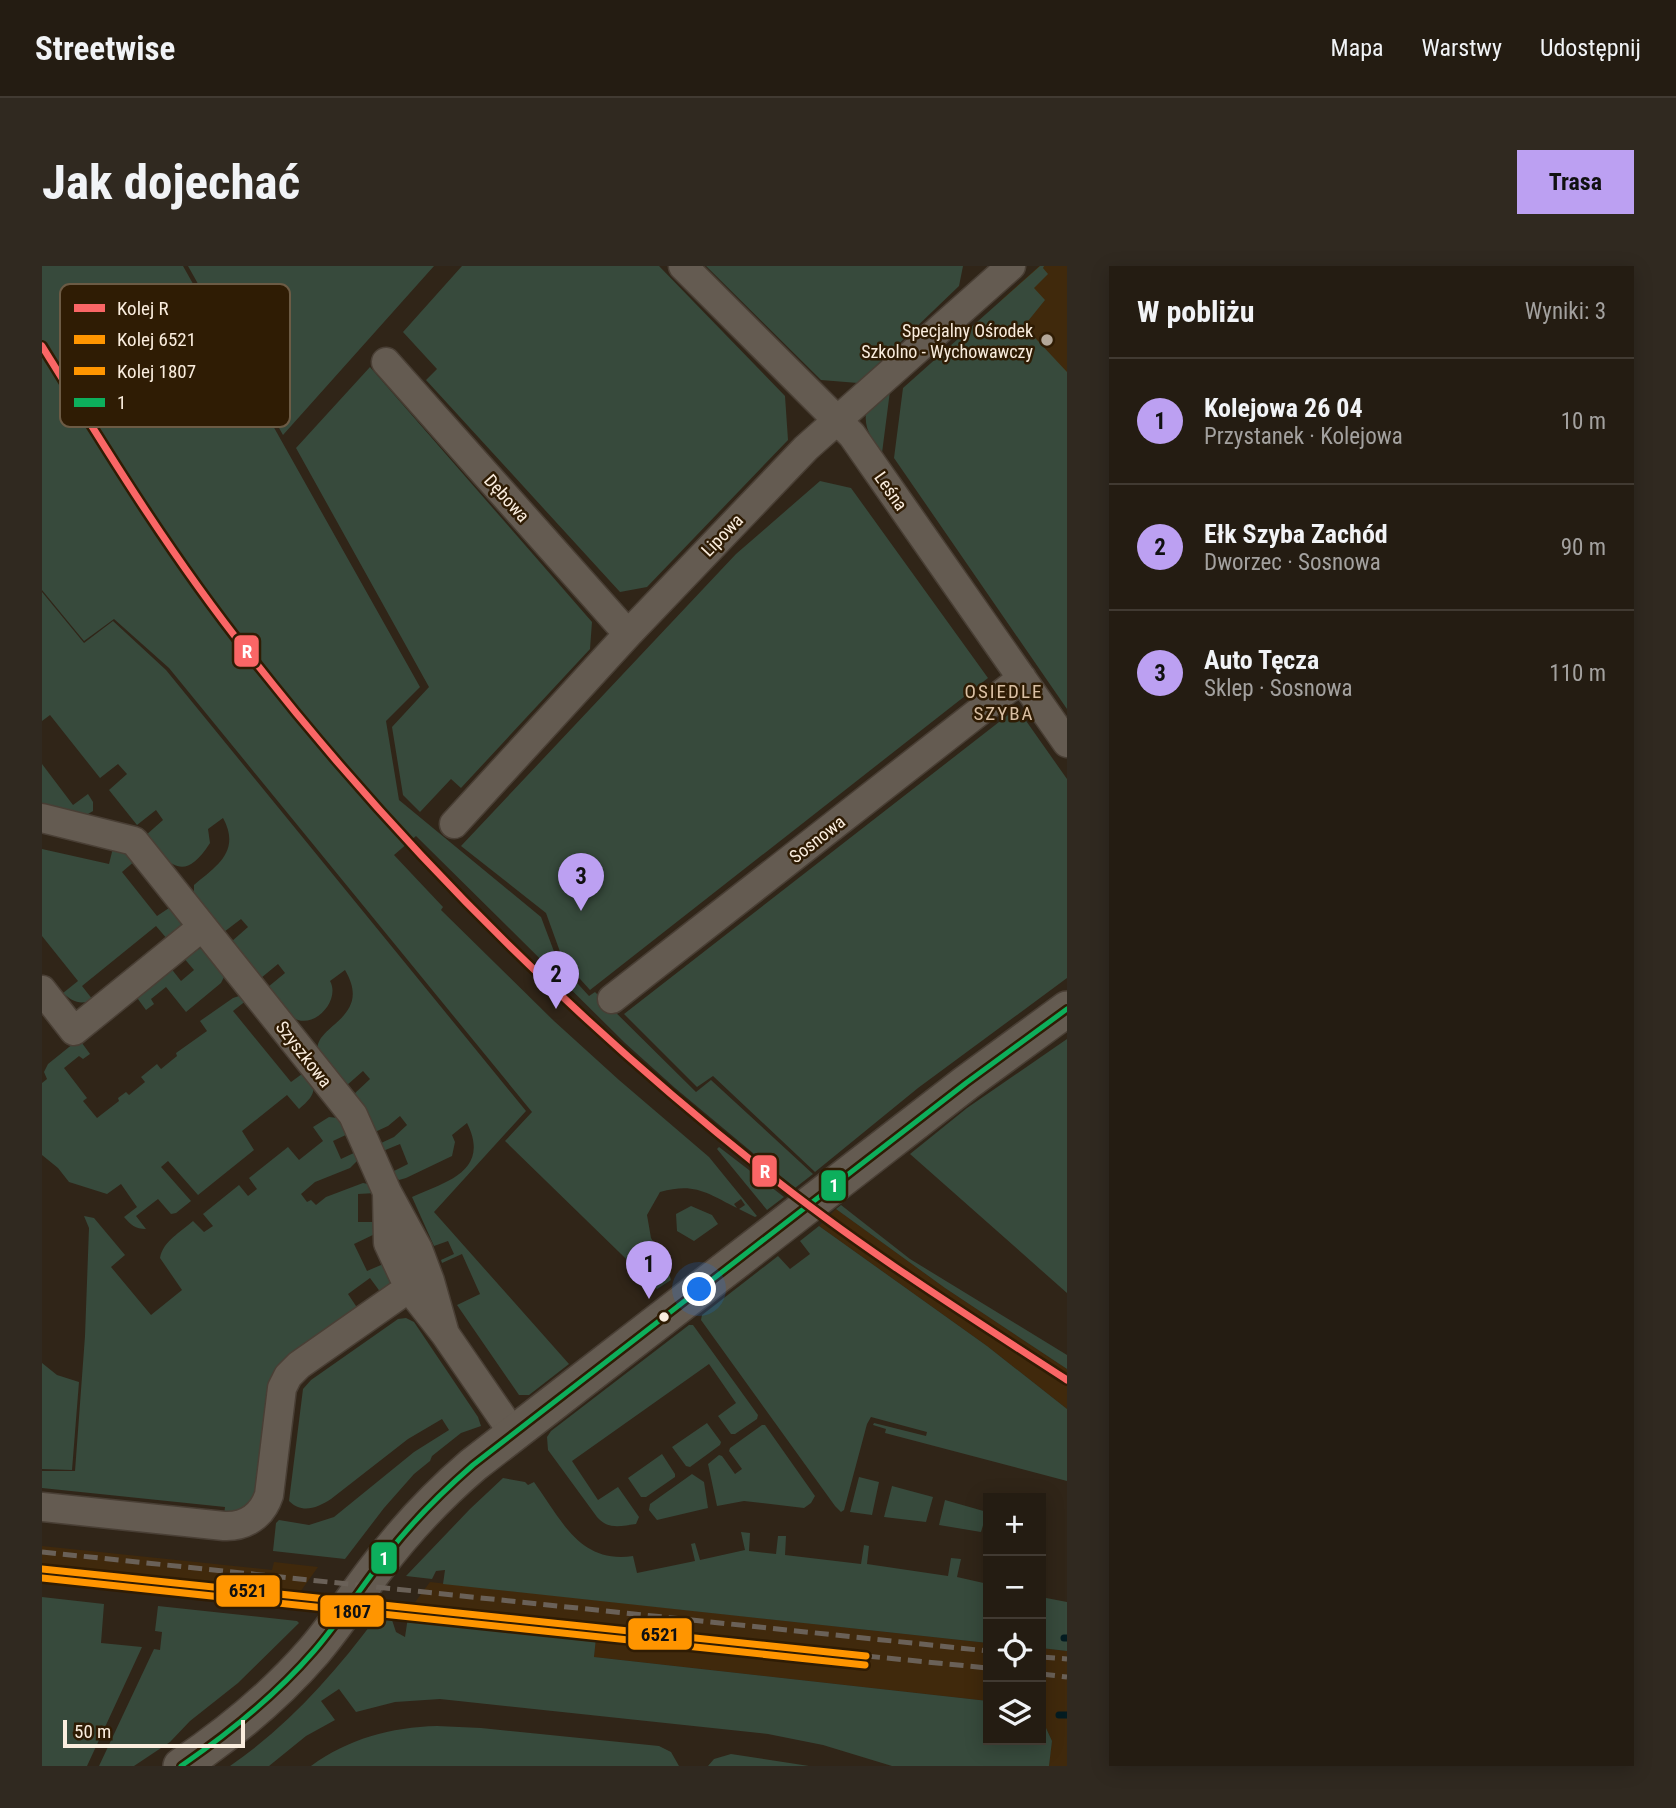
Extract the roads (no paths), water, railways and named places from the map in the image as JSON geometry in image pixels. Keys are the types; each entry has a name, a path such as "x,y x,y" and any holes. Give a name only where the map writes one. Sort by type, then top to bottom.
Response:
{"street":[{"name":"Leśna","path":"683,266 852,435 1067,743"},
{"name":"Lipowa","path":"454,824 628,634 806,447 998,270"},
{"name":"Dębowa","path":"386,362 628,634"},
{"name":"Sosnowa","path":"612,999 1022,678"},
{"name":"Szyszkowa","path":"42,818 134,841 353,1115 387,1192 418,1249 445,1334"},
{"path":"42,990 74,1031 202,927"},
{"path":"181,1766 240,1723 288,1680 329,1634 377,1567 421,1515 459,1476 966,1083 1067,1009"},
{"name":"Szyszkowa","path":"387,1192 388,1243 409,1288 445,1334 513,1433"},
{"path":"42,1507 224,1526 239,1525 253,1519 263,1509 270,1495 282,1388 288,1376 299,1365 409,1288"}],"waterway":[{"path":"1059,1715 1067,1715"}],"railway":[{"path":"42,1552 983,1650"},
{"path":"866,1656 983,1668"},
{"path":"1046,1657 1067,1659"},
{"path":"1046,1675 1067,1677"}],"rail line":[{"name":"R","path":"42,346 60,375"},
{"name":"R","path":"92,427 192,579 248,653 365,793 490,926 623,1052 763,1170 874,1253 1067,1380"},
{"name":"6521","path":"42,1569 866,1656"},
{"name":"1807","path":"42,1578 865,1665"}],"place":[{"name":"Specjalny Ośrodek Szkolno - Wychowawczy","path":"1047,340"},
{"name":"Auto Tęcza","path":"581,911"},
{"name":"Ełk Szyba Zachód","path":"556,1009"},
{"name":"Kolejowa 26 04","path":"649,1299"}],"district":[{"name":"OSIEDLE SZYBA","path":"1004,702"}]}
